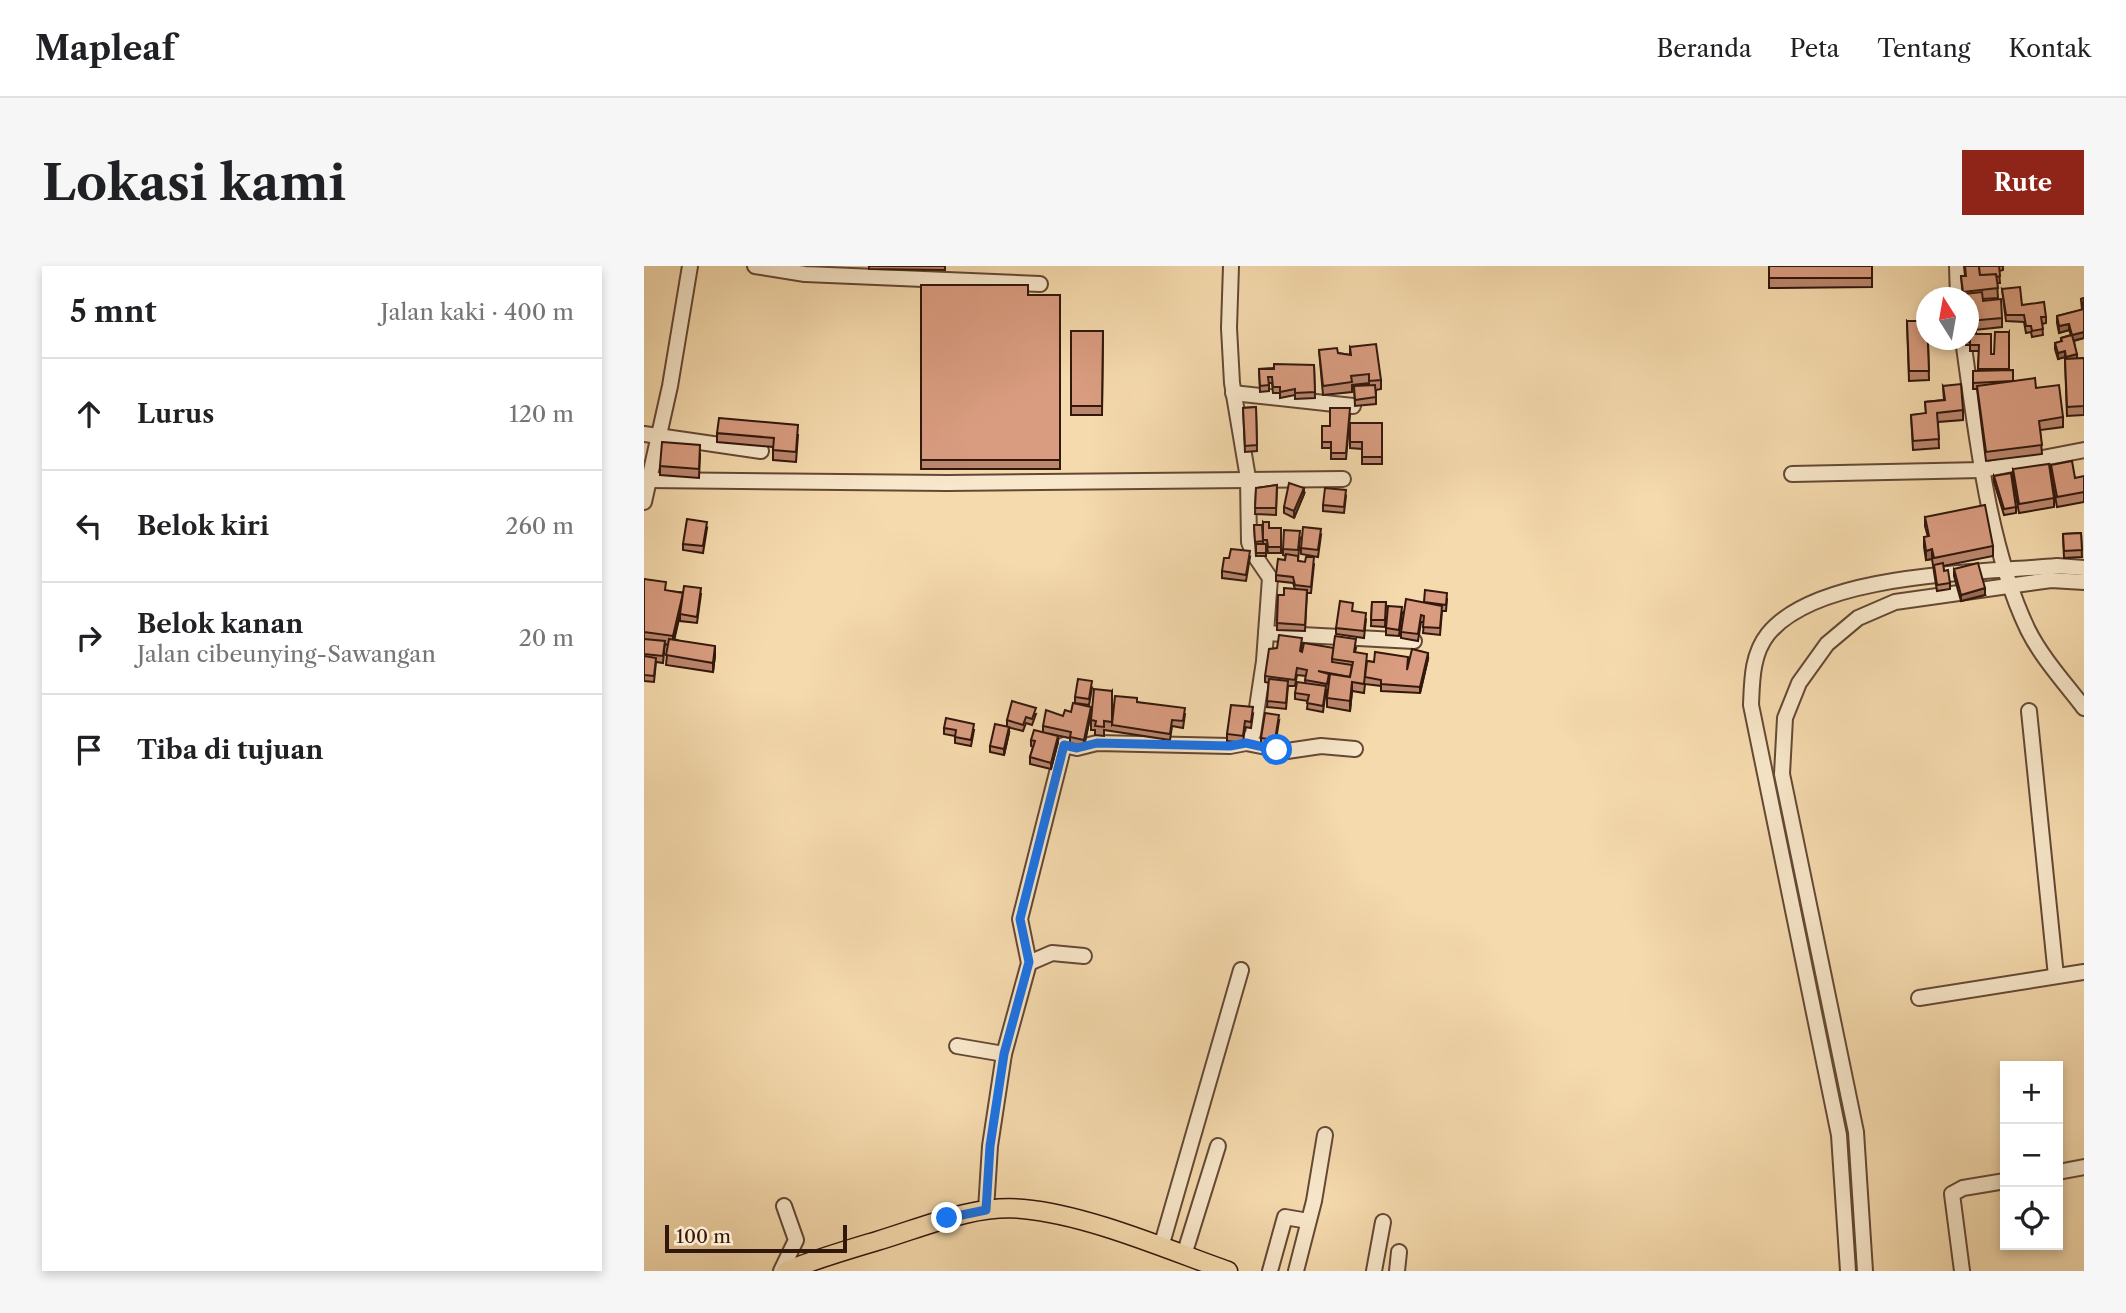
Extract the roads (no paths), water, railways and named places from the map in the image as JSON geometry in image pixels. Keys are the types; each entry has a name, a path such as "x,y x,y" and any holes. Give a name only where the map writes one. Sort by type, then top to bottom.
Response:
{"main road":[{"path":"783,1271 947,1218 986,1210 1020,1208 1052,1213 1161,1247 1192,1262 1228,1271"}],"street":[{"path":"644,502 650,436 670,386 688,266"},
{"path":"755,266 806,275 1040,284"},
{"path":"1231,266 1229,328 1233,393 1248,478 1249,542 1270,578 1255,726 1246,743"},
{"path":"1956,266 1957,287"},
{"path":"1964,350 1982,470 2012,586 2034,641 2084,708"},
{"path":"1233,393 1353,406"},
{"path":"650,436 761,452"},
{"path":"1792,474 1982,470 2084,450"},
{"path":"648,480 947,483 1343,479"},
{"path":"1848,1271 1839,1135 1751,705 1753,665 1768,635 1795,610 1844,591 1889,581 2057,566 2084,568"},
{"path":"1865,1271 1856,1132 1782,774 1785,718 1799,683 1827,644 1858,618 1895,602 2051,580 2084,582"},
{"path":"1889,581 1895,602"},
{"path":"1266,633 1414,641"},
{"path":"2029,711 2056,976"},
{"path":"1046,737 1077,748 1097,743 1230,746 1246,743 1287,751 1321,746 1355,749"},
{"path":"986,1210 990,1146 1004,1054 1029,962 1020,919 1064,745"},
{"path":"1761,753 1783,749"},
{"path":"1029,962 1052,953 1084,956"},
{"path":"1161,1247 1241,970"},
{"path":"1919,998 2084,972"},
{"path":"957,1046 1004,1054"},
{"path":"1296,1271 1325,1135"},
{"path":"1192,1262 1217,1146"},
{"path":"2063,1171 2084,1167"},
{"path":"1962,1271 1951,1197 1963,1188 2000,1182"},
{"path":"783,1271 796,1240 784,1206"},
{"path":"1270,1271 1285,1217 1308,1221"},
{"path":"1374,1271 1383,1222"},
{"path":"1397,1271 1399,1252"}]}
